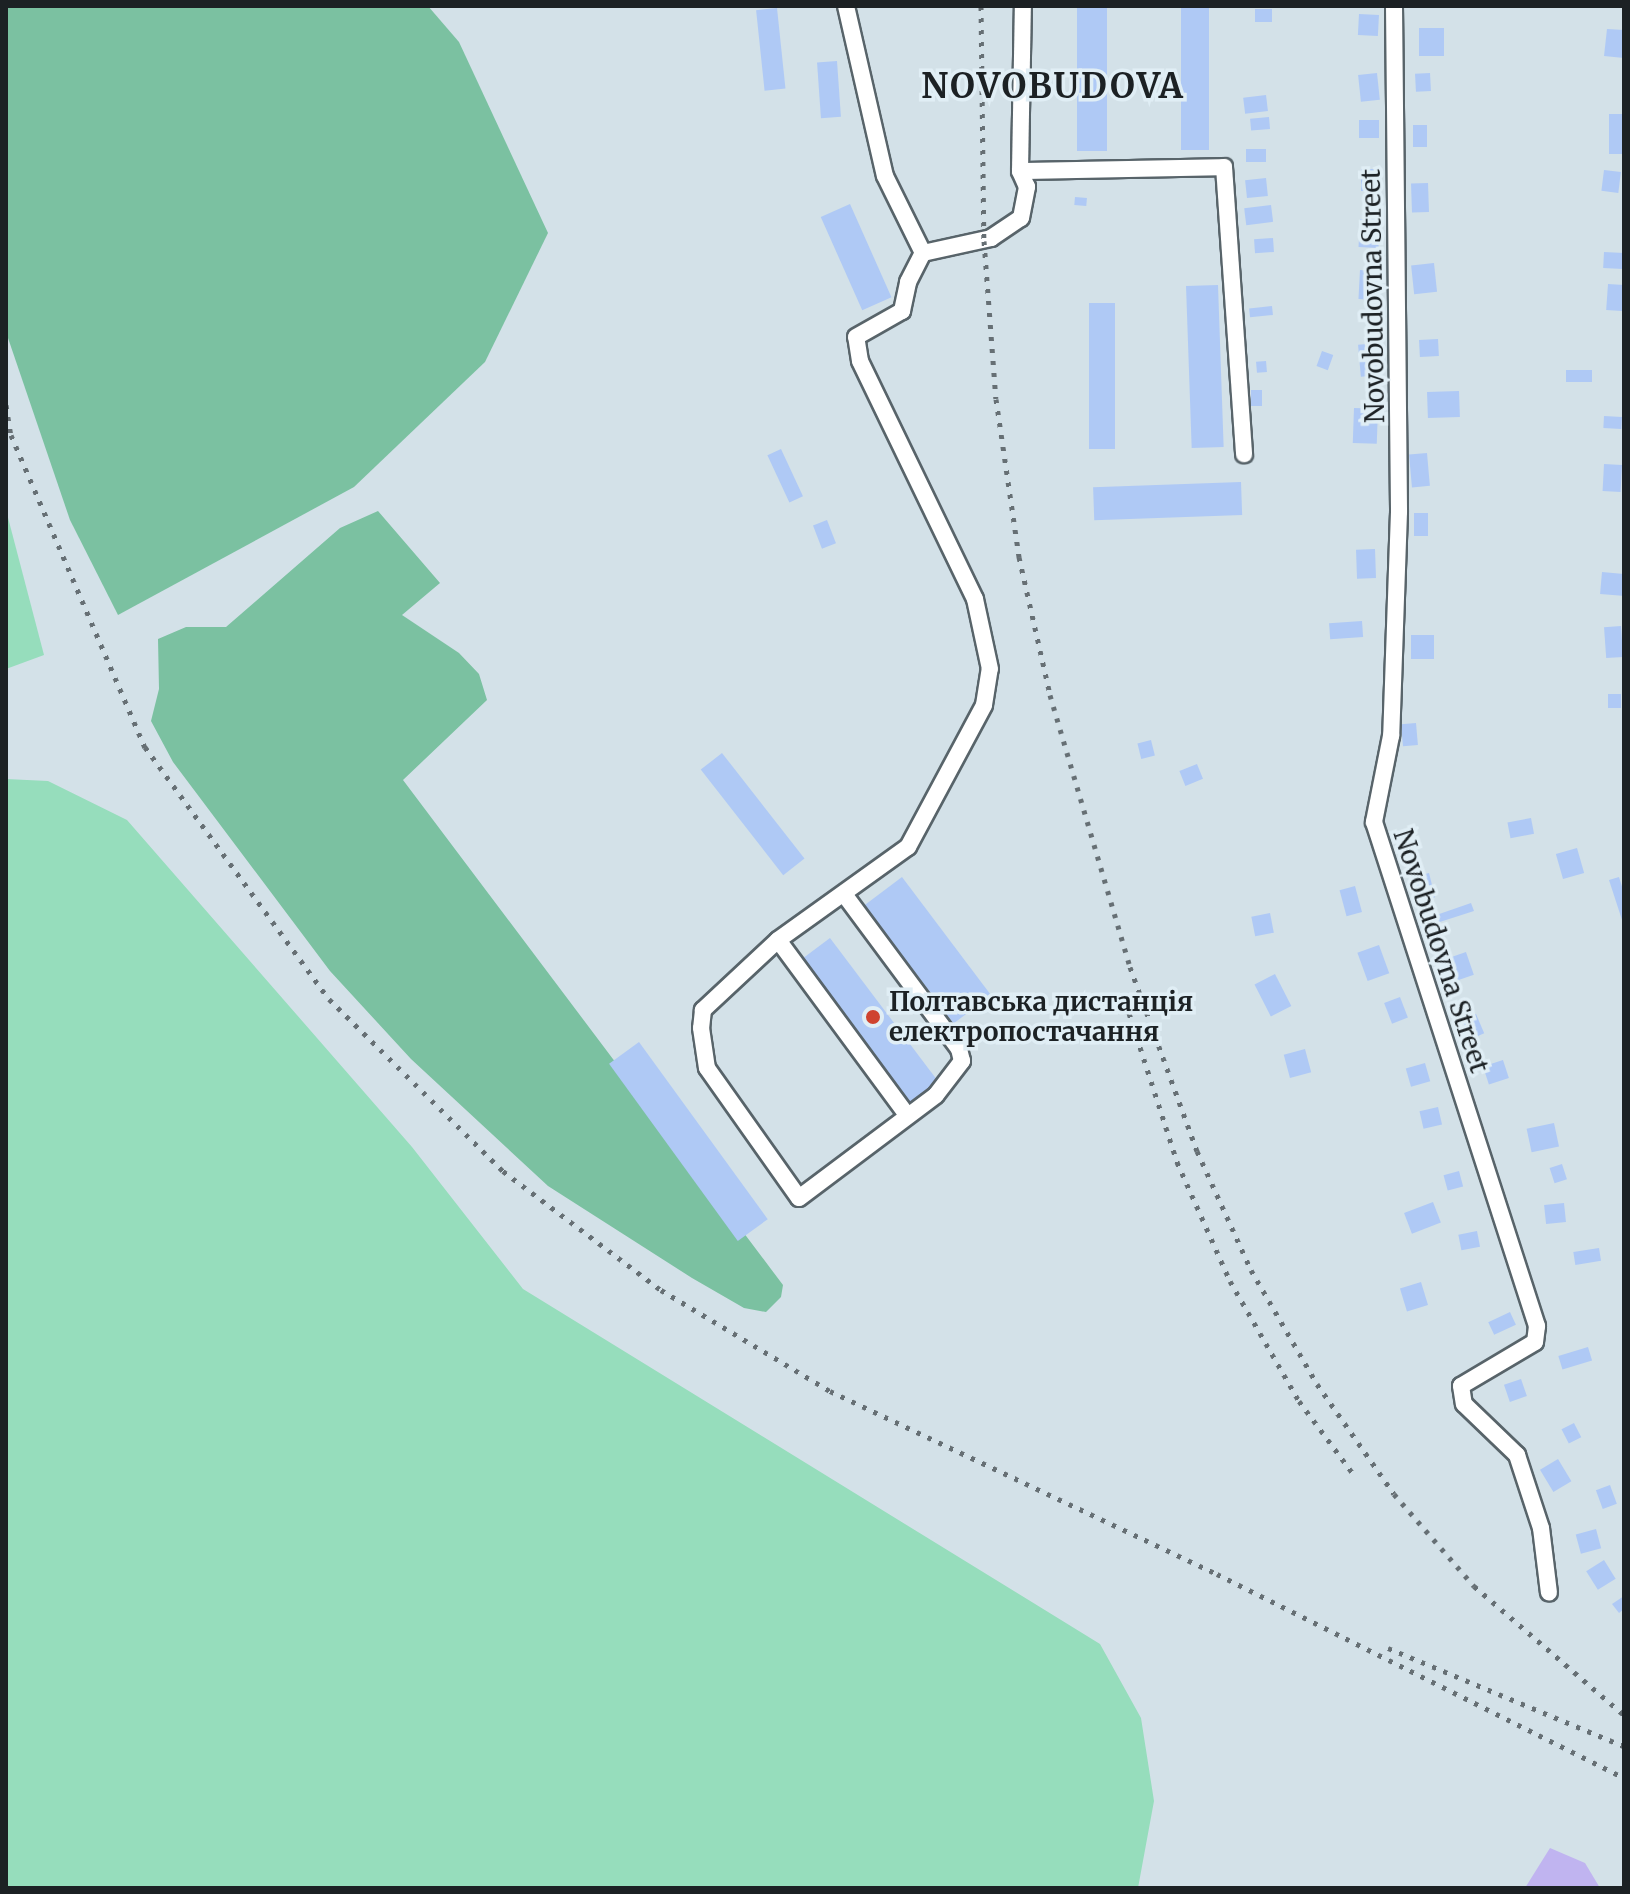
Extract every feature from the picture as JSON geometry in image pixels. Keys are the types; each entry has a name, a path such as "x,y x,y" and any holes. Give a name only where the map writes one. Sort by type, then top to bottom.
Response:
{"street":[{"path":"846,6 885,176 923,253"},
{"path":"923,253 991,238 1021,218 1024,179 1023,6"},
{"name":"Novobudovna Street","path":"1394,6 1399,512 1391,736 1374,822 1537,1326 1535,1342 1461,1386 1464,1404 1517,1455 1541,1528 1549,1593"},
{"path":"1024,179 1224,167 1244,454"},
{"path":"844,894 959,1049 962,1061 936,1095 799,1198 707,1068 701,1028 703,1010 778,940 908,847 984,705 990,669 975,599 860,361 856,337 902,311 908,282 923,253"},
{"path":"778,940 907,1115"}],"green space":[{"path":"6,6 428,6 459,42 548,233 485,362 354,487 118,615 70,520 8,338"},
{"path":"6,510 44,655 6,669"},
{"path":"378,511 440,583 402,615 459,653 479,674 487,700 403,780 783,1285 781,1297 766,1312 744,1308 692,1278 548,1186 411,1059 330,971 173,762 151,721 159,689 158,639 186,627 226,627 340,528"},
{"path":"6,779 48,781 127,820 412,1147 523,1289 1100,1644 1141,1718 1154,1801 1138,1888 6,1888"}],"shaded area":[{"path":"1550,1848 1585,1863 1600,1888 1525,1888"}],"building":[{"path":"1077,6 1107,6 1107,151 1077,151"},
{"path":"1181,6 1209,6 1209,150 1181,150"},
{"path":"777,8 785,89 765,91 756,10"},
{"path":"1255,9 1272,9 1272,22 1255,22"},
{"path":"1359,14 1379,15 1378,36 1358,35"},
{"path":"1419,28 1444,28 1444,56 1419,56"},
{"path":"1607,29 1624,30 1624,58 1604,56"},
{"path":"837,61 841,117 821,118 817,62"},
{"path":"1377,73 1380,100 1361,102 1358,75"},
{"path":"1430,73 1431,91 1416,92 1415,74"},
{"path":"1266,95 1268,111 1245,114 1243,98"},
{"path":"1609,114 1624,114 1624,154 1609,154"},
{"path":"1269,117 1270,129 1251,131 1250,119"},
{"path":"1359,120 1379,120 1379,138 1359,138"},
{"path":"1413,125 1427,125 1427,147 1413,147"},
{"path":"1246,149 1266,149 1266,162 1246,162"},
{"path":"1361,169 1378,169 1378,191 1361,191"},
{"path":"1604,170 1621,172 1618,193 1601,191"},
{"path":"1266,178 1268,196 1247,198 1245,180"},
{"path":"1428,183 1429,212 1412,213 1411,184"},
{"path":"1075,197 1087,198 1086,206 1074,205"},
{"path":"850,204 891,297 862,310 821,217"},
{"path":"1271,205 1273,222 1246,225 1244,208"},
{"path":"1360,219 1380,220 1379,248 1359,247"},
{"path":"1273,238 1274,252 1255,253 1254,239"},
{"path":"1604,252 1624,253 1623,269 1603,268"},
{"path":"1434,263 1437,292 1414,294 1411,265"},
{"path":"1360,270 1378,271 1376,300 1358,299"},
{"path":"1608,284 1624,285 1622,311 1606,310"},
{"path":"1218,285 1224,447 1192,448 1186,286"},
{"path":"1089,303 1115,303 1115,449 1089,449"},
{"path":"1272,306 1273,315 1250,317 1249,308"},
{"path":"1438,339 1439,356 1420,357 1419,340"},
{"path":"1379,343 1382,375 1361,377 1358,345"},
{"path":"1322,351 1333,355 1328,370 1317,366"},
{"path":"1266,361 1267,372 1257,373 1256,362"},
{"path":"1566,370 1592,370 1592,382 1566,382"},
{"path":"1251,390 1262,390 1262,406 1251,406"},
{"path":"1459,391 1460,417 1428,418 1427,392"},
{"path":"1354,408 1378,409 1377,444 1353,443"},
{"path":"1604,416 1622,417 1621,429 1603,428"},
{"path":"781,449 803,496 789,502 767,455"},
{"path":"1427,453 1430,486 1412,487 1409,455"},
{"path":"1604,464 1622,465 1621,492 1603,491"},
{"path":"1241,482 1242,515 1094,520 1093,487"},
{"path":"1414,513 1428,513 1428,536 1414,536"},
{"path":"827,520 836,543 822,549 813,525"},
{"path":"1375,549 1376,578 1357,579 1356,550"},
{"path":"1602,572 1624,574 1622,596 1600,594"},
{"path":"1362,621 1363,637 1330,639 1329,623"},
{"path":"1621,626 1623,657 1606,658 1604,627"},
{"path":"1411,635 1434,635 1434,659 1411,659"},
{"path":"1608,694 1621,694 1621,708 1608,708"},
{"path":"1416,723 1418,745 1403,746 1401,724"},
{"path":"1151,740 1155,756 1141,759 1137,743"},
{"path":"722,753 804,859 783,875 701,770"},
{"path":"1197,764 1203,779 1185,786 1179,771"},
{"path":"1531,818 1534,834 1510,838 1507,823"},
{"path":"1577,848 1584,873 1563,879 1556,854"},
{"path":"1429,873 1435,897 1419,901 1413,877"},
{"path":"902,877 991,995 954,1023 864,905"},
{"path":"1619,877 1624,893 1623,923 1609,880"},
{"path":"1355,886 1362,912 1347,916 1340,890"},
{"path":"1471,903 1474,911 1421,928 1419,921"},
{"path":"1270,913 1274,933 1255,936 1251,917"},
{"path":"830,938 940,1083 909,1106 800,961"},
{"path":"1379,945 1389,973 1368,981 1357,953"},
{"path":"1466,952 1474,975 1452,982 1444,959"},
{"path":"1275,974 1291,1006 1271,1017 1255,984"},
{"path":"1400,997 1408,1018 1392,1024 1384,1003"},
{"path":"1476,1014 1484,1033 1470,1039 1462,1020"},
{"path":"639,1042 768,1219 738,1241 609,1064"},
{"path":"1305,1049 1311,1072 1290,1078 1284,1055"},
{"path":"1503,1060 1509,1078 1489,1085 1483,1066"},
{"path":"1425,1063 1430,1081 1411,1087 1406,1069"},
{"path":"1438,1107 1442,1125 1424,1129 1419,1111"},
{"path":"1554,1123 1559,1146 1532,1152 1527,1129"},
{"path":"1562,1164 1567,1179 1555,1183 1550,1168"},
{"path":"1459,1171 1463,1186 1448,1191 1444,1175"},
{"path":"1433,1202 1441,1223 1412,1234 1404,1213"},
{"path":"1564,1203 1566,1222 1546,1224 1544,1205"},
{"path":"1477,1231 1480,1247 1461,1250 1458,1235"},
{"path":"1599,1248 1601,1261 1575,1265 1573,1252"},
{"path":"1421,1282 1428,1305 1407,1311 1400,1288"},
{"path":"1510,1312 1516,1325 1494,1335 1488,1322"},
{"path":"1588,1347 1592,1360 1562,1369 1558,1356"},
{"path":"1521,1379 1527,1396 1510,1402 1504,1385"},
{"path":"1574,1423 1581,1437 1569,1444 1562,1429"},
{"path":"1558,1459 1571,1481 1553,1492 1540,1470"},
{"path":"1610,1485 1617,1504 1603,1509 1596,1490"},
{"path":"1596,1529 1601,1548 1581,1554 1576,1534"},
{"path":"1604,1560 1616,1579 1598,1590 1586,1571"},
{"path":"1624,1596 1624,1609 1619,1613 1612,1604"}],"railway":[{"path":"981,6 984,241 996,399 1019,557 1050,695 1130,967 1197,1151 1251,1270 1317,1384 1394,1494 1474,1586 1624,1715"},
{"path":"6,405 11,435 145,747 329,999 503,1171 661,1290 830,1391 1217,1574 1624,1778"},
{"path":"1129,1013 1177,1162 1230,1281 1299,1401 1354,1475"},
{"path":"1388,1648 1624,1746"}],"place":[{"name":"Полтавська дистанція електропостачання","path":"873,1017"}],"district":[{"name":"NOVOBUDOVA","path":"1053,87"}]}
